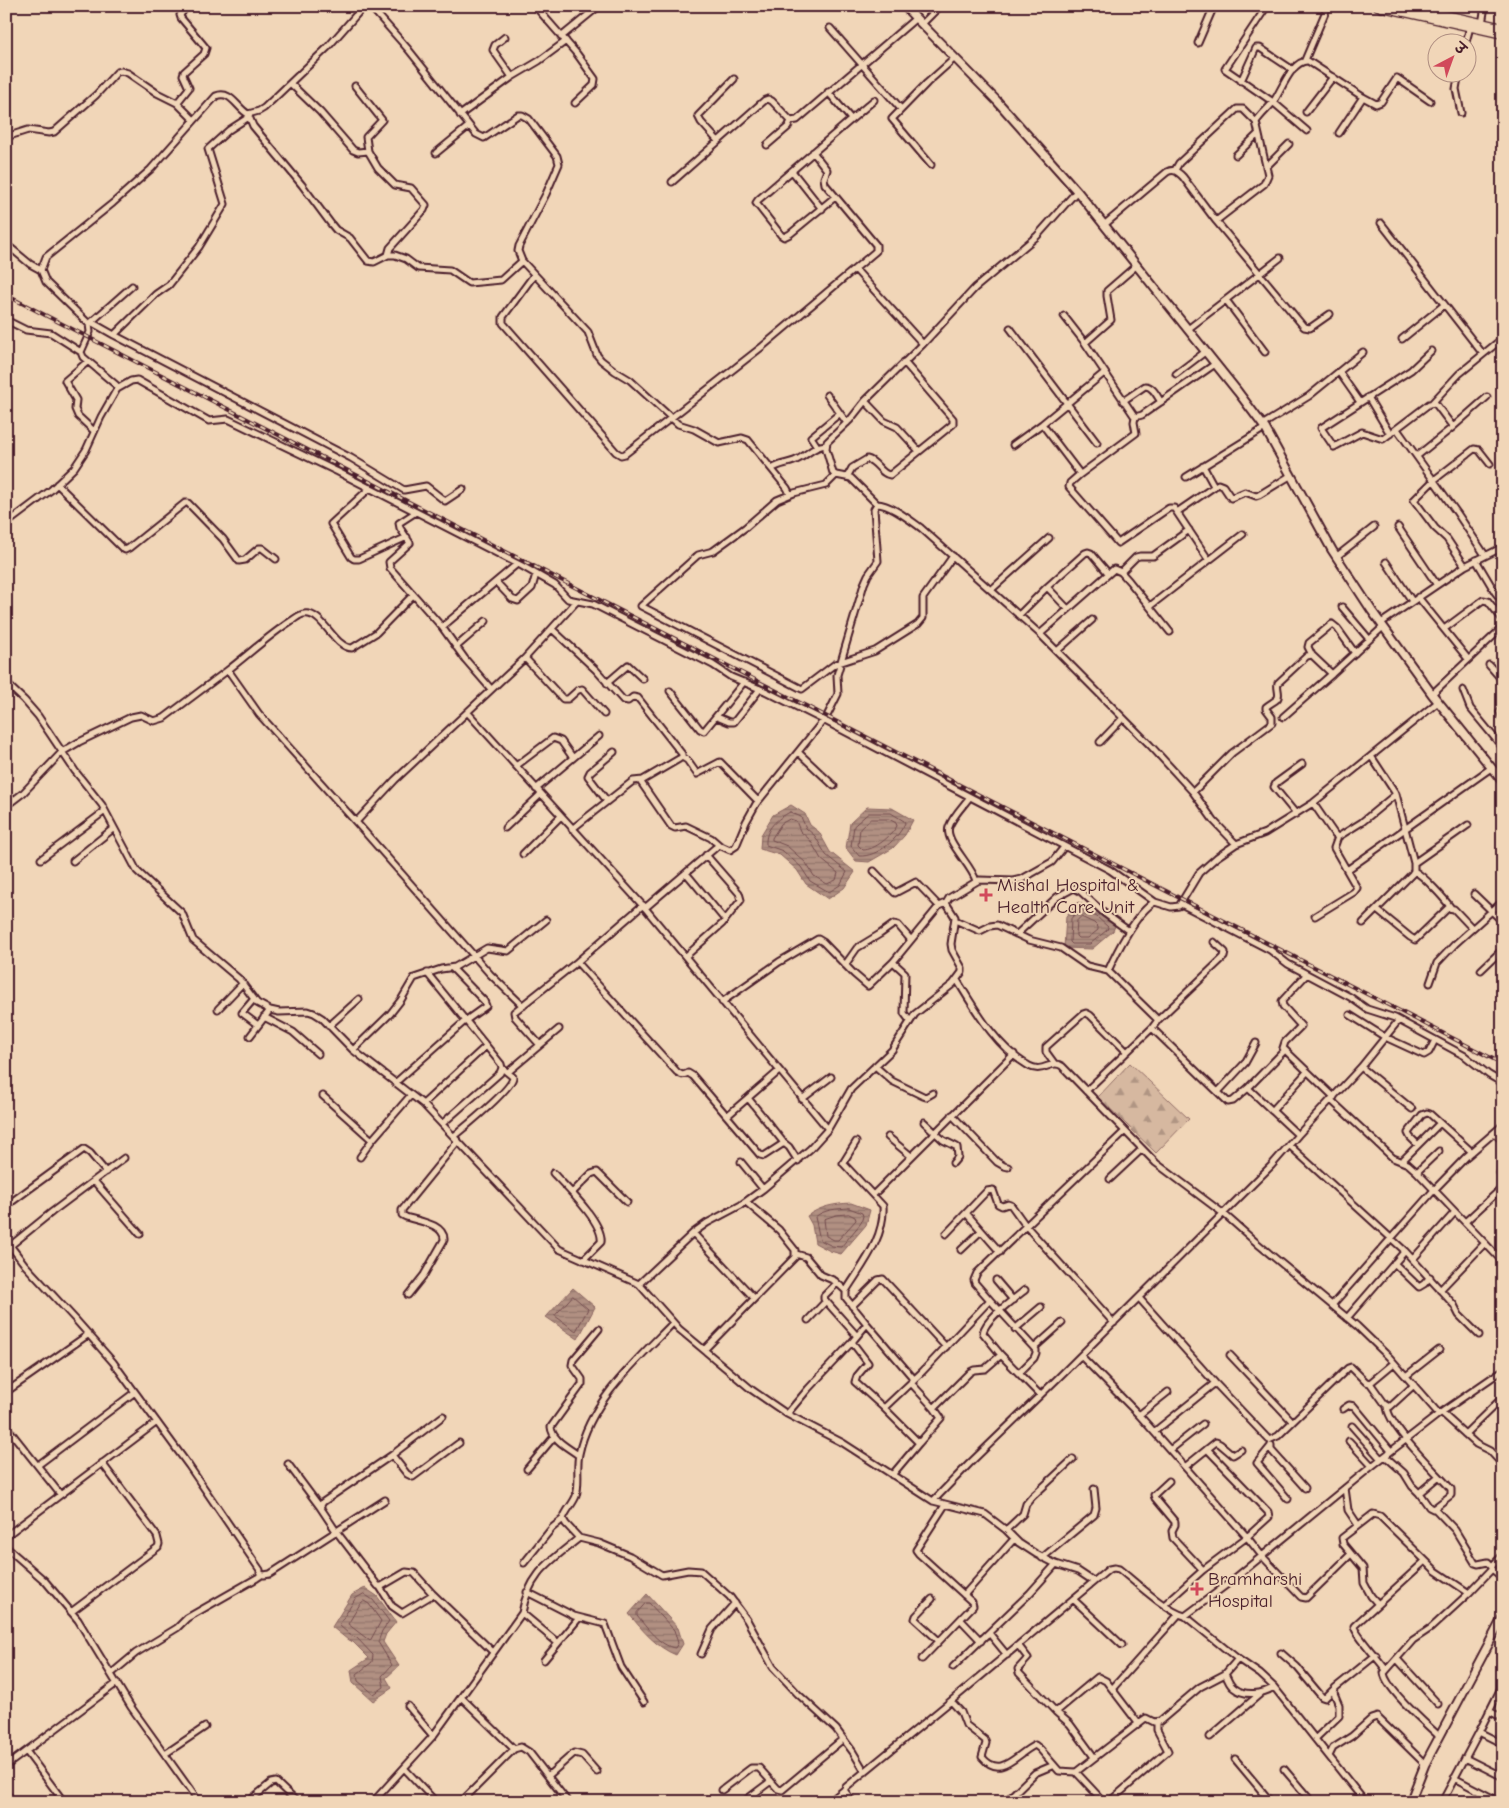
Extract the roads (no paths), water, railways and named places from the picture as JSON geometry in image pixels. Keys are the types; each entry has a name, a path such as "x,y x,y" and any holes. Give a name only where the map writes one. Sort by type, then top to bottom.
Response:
{"main road":[{"path":"1380,6 1503,34"},
{"path":"1406,6 1503,28"}],"street":[{"path":"177,103 189,88 183,75 184,72 204,54 206,48 181,18 180,15 186,6"},
{"path":"114,335 156,294 169,286 199,247 225,204 208,148 249,115 264,108 291,84 327,48 364,6"},
{"path":"370,6 408,49 476,134 484,138 518,115 522,115 528,119 559,160 546,194 519,246 519,255 534,275 588,332 597,355 601,360 630,380 678,424 694,429 716,442 722,443 746,438 790,494"},
{"path":"535,6 577,54 595,79 595,83 575,103"},
{"path":"561,37 599,6"},
{"path":"904,6 955,58 1077,191 1263,426 1336,556 1382,625 1438,702 1503,782"},
{"path":"922,24 940,6"},
{"path":"1198,43 1214,6"},
{"path":"1267,6 1225,69 1273,102 1307,131"},
{"path":"1256,122 1273,102 1293,70 1305,60 1328,6"},
{"path":"1482,24 1485,6"},
{"path":"767,145 788,127 791,122 797,120 916,18"},
{"path":"1469,32 1470,27"},
{"path":"830,28 900,109"},
{"path":"505,37 495,45 493,50 512,77"},
{"path":"460,115 512,77 566,42"},
{"path":"1241,81 1256,48 1260,48 1293,70"},
{"path":"931,165 893,121 893,116 955,58"},
{"path":"1305,60 1363,98 1378,104 1397,78 1430,101"},
{"path":"6,137 28,130 54,132 96,95 117,72 121,71 128,73 157,94 177,103 194,120"},
{"path":"1306,112 1334,78"},
{"path":"718,141 698,116 734,79"},
{"path":"1457,82 1456,89 1460,113"},
{"path":"291,84 320,112 352,150 358,152 368,151"},
{"path":"355,86 382,120 366,137 368,151 376,164 392,182 411,188 426,205 424,210 390,248 388,255"},
{"path":"828,92 851,119"},
{"path":"41,270 46,257 113,204 150,169 216,96 221,94 227,95 249,115 253,126 302,184 331,224 336,230 350,238 365,259 372,262 388,255 395,255 406,259 418,268 450,270 469,283 501,280 522,261"},
{"path":"1339,133 1363,98"},
{"path":"672,182 765,100 772,101 791,122"},
{"path":"835,197 787,236 781,235 756,204 758,200 874,100"},
{"path":"1104,225 1167,172 1174,170 1179,163 1237,109 1242,109 1256,122 1268,175 1264,184 1216,221"},
{"path":"436,153 469,126"},
{"path":"1236,155 1258,134"},
{"path":"1266,166 1289,144"},
{"path":"534,275 503,317 503,323 616,452 621,455 625,454 763,346 876,251 876,245 823,181 827,172 826,167 813,152"},
{"path":"1174,170 1183,177 1216,221 1306,329 1330,314"},
{"path":"792,171 822,208"},
{"path":"1077,191 1037,236 980,283 923,344 865,400 826,445 833,473 851,478 876,504 882,504 907,518 953,556 1040,634 1193,792 1214,821 1236,844"},
{"path":"1381,223 1483,354"},
{"path":"6,244 23,259 41,270 46,282 90,323 351,458 404,490 426,486 445,501 463,489"},
{"path":"1188,329 1280,258"},
{"path":"1085,343 1111,320 1107,296 1108,291 1137,265"},
{"path":"855,269 923,344"},
{"path":"81,352 90,332 90,323 132,286"},
{"path":"1226,300 1265,352"},
{"path":"1402,339 1444,305"},
{"path":"1064,316 1085,343 1123,402 1135,417 1136,433 1080,474 1070,483 1070,487 1118,543 1169,508 1174,508 1208,559"},
{"path":"6,320 26,330 51,333 81,352 87,362 116,385 117,389"},
{"path":"1010,328 1097,442"},
{"path":"1431,352 1411,370 1321,428 1331,445 1337,447 1350,437 1362,432 1380,439 1390,434 1432,403 1459,374 1503,338"},
{"path":"1176,374 1205,352"},
{"path":"1186,477 1309,396 1363,352"},
{"path":"87,362 65,381 76,400 78,416 94,431"},
{"path":"847,476 854,466 867,459 873,461 885,474 890,474 953,424 954,421 904,362"},
{"path":"1135,417 1142,415 1215,364"},
{"path":"1012,445 1042,424 1104,372"},
{"path":"1339,372 1360,402"},
{"path":"6,524 57,484 74,468 86,450 101,417 117,389 131,381 138,380 209,421 228,419 370,488 536,574 558,587 568,599 593,604 713,665 731,677 823,720 1115,873 1155,902 1175,907 1181,904 1199,873 1222,854 1236,844 1266,832 1313,803 1438,702"},
{"path":"1123,402 1145,386 1151,387 1161,402"},
{"path":"827,395 847,423"},
{"path":"1368,397 1390,434"},
{"path":"1417,456 1487,397"},
{"path":"865,400 884,421 897,427 919,450"},
{"path":"1432,403 1437,405 1452,427"},
{"path":"817,446 811,437 840,414"},
{"path":"1042,424 1080,474"},
{"path":"1397,429 1485,555"},
{"path":"772,469 778,464 796,460 817,446 826,445"},
{"path":"1465,566 1447,539 1435,528 1414,500 1434,480 1474,449 1479,450 1490,464"},
{"path":"1203,466 1214,486"},
{"path":"836,475 826,485 790,494 778,500 746,528 713,551 698,554 641,606 804,689 832,666 875,651 918,624 923,618 923,598 953,556"},
{"path":"1176,512 1218,484 1223,486 1231,498 1245,492 1256,496 1263,494 1290,476"},
{"path":"57,484 125,550 185,503 188,503 222,539 239,561 245,560 259,548 262,548 276,559"},
{"path":"370,488 331,524 351,557 359,559 407,537"},
{"path":"640,781 671,826 675,828 686,826 730,850 736,846 746,822 758,801 826,716 838,694 839,690 836,679 865,579 878,562 874,509 876,504"},
{"path":"416,512 399,524 410,543 391,560 389,565 442,627 491,689"},
{"path":"1336,556 1374,527"},
{"path":"1398,527 1437,585"},
{"path":"1121,572 1136,557 1154,556 1189,530"},
{"path":"1150,606 1208,559 1243,534"},
{"path":"991,590 1049,538"},
{"path":"1283,717 1369,640 1382,625 1412,601 1465,566 1503,547"},
{"path":"1019,615 1047,587 1088,552 1108,573"},
{"path":"1476,560 1503,602"},
{"path":"1386,562 1412,601"},
{"path":"442,627 518,564"},
{"path":"1040,634 1114,569 1121,572 1170,632"},
{"path":"496,582 512,599 518,601 532,588 536,574"},
{"path":"1047,587 1068,609"},
{"path":"6,806 23,793 62,752 131,717 141,716 154,721 164,718 228,670 273,632 304,614 311,614 317,618 343,645 352,648 376,633 413,595"},
{"path":"1418,597 1468,659"},
{"path":"1444,629 1483,600 1488,601 1503,620"},
{"path":"356,822 395,780 525,658 576,602"},
{"path":"1342,607 1369,640"},
{"path":"1057,651 1092,620"},
{"path":"456,647 486,621"},
{"path":"1332,674 1312,655 1308,646 1309,643 1332,624 1338,628 1355,653"},
{"path":"1432,694 1503,627"},
{"path":"552,629 626,702 633,697 638,698 697,774 720,762 746,791 758,801"},
{"path":"1193,792 1232,753 1272,723 1272,717 1266,709 1268,704 1278,698 1278,683 1306,656 1312,655"},
{"path":"525,658 564,699 568,699 578,690 582,689 604,714"},
{"path":"607,683 628,665 643,679"},
{"path":"1489,665 1503,681"},
{"path":"228,670 259,714 490,974 523,1006"},
{"path":"670,691 703,731 717,717 744,682"},
{"path":"6,683 24,700 105,811 137,871 182,913 193,940 243,983 253,1000 270,1010 279,1012 314,1013 353,1050 423,1104 559,1249 638,1284 673,1323 752,1390 787,1414 838,1440 934,1501 945,1506 981,1512 1006,1530 1014,1539 1042,1558 1078,1570 1093,1582"},
{"path":"717,717 734,722 760,689"},
{"path":"1462,690 1470,708 1503,748"},
{"path":"1503,708 1500,712 1503,719"},
{"path":"468,713 644,906 828,1129"},
{"path":"1100,742 1123,718"},
{"path":"536,789 599,736"},
{"path":"516,766 553,738 561,741 573,758"},
{"path":"607,801 588,776 590,772 614,752"},
{"path":"798,752 834,786"},
{"path":"1363,923 1414,871 1406,828 1396,794 1371,756"},
{"path":"572,829 633,781 640,781 682,757"},
{"path":"1296,814 1274,787 1276,783 1302,764"},
{"path":"1348,870 1491,768"},
{"path":"505,828 541,794"},
{"path":"1315,916 1356,890 1356,885 1334,848 1338,837 1362,822 1396,794"},
{"path":"969,798 949,825 948,831 952,842 972,870 976,881"},
{"path":"1313,803 1338,837"},
{"path":"41,859 105,811"},
{"path":"523,854 561,816"},
{"path":"1414,864 1468,825"},
{"path":"73,861 114,828"},
{"path":"540,1045 513,1015 719,845"},
{"path":"722,1002 778,962 818,939 868,986 893,962 939,906 946,903 949,898 982,879 1022,879 1052,862 1064,847"},
{"path":"686,956 725,920 740,903 741,897 706,855"},
{"path":"1414,871 1420,874 1472,928"},
{"path":"874,872 895,893 916,882 939,906"},
{"path":"686,873 725,920"},
{"path":"1017,934 1057,897 1074,888 1129,931"},
{"path":"1474,894 1503,922"},
{"path":"1430,983 1437,963 1491,910 1503,901"},
{"path":"1108,971 1129,931 1148,907 1155,902"},
{"path":"638,1284 692,1234 707,1223 746,1202 798,1161 828,1129 852,1089 892,1050 920,1008 957,980 962,972 962,968 952,950 951,944 955,920 954,914 946,903"},
{"path":"1181,904 1270,950 1288,964 1370,1010 1399,1020 1469,1058 1489,1075 1503,1083"},
{"path":"1377,910 1415,940 1446,910 1451,908"},
{"path":"353,1050 390,1014 401,1000 411,981 418,976 452,968 487,948 508,951 546,920"},
{"path":"955,920 977,931 994,924 1029,940 1058,946 1087,966 1108,971 1158,1020"},
{"path":"845,965 857,948 894,924 898,925 911,940"},
{"path":"1086,1091 1224,956 1224,952 1214,942"},
{"path":"1481,970 1503,949"},
{"path":"577,962 677,1072 684,1075 691,1074 760,1155 767,1155 784,1143"},
{"path":"893,962 905,973 904,1013 910,1021"},
{"path":"395,1083 465,1021 485,1008 486,1004 452,968"},
{"path":"408,1295 424,1275 444,1240 444,1235 442,1230 437,1227 402,1215 402,1210 456,1138 513,1082 513,1077 502,1068 501,1064 427,973"},
{"path":"1307,974 1282,1004 1301,1026 1284,1045 1285,1050 1393,1158 1408,1164 1417,1172 1503,1262"},
{"path":"957,980 996,1037 1014,1054 1034,1068 1046,1068 1054,1063"},
{"path":"218,1009 243,983"},
{"path":"329,1026 359,999"},
{"path":"253,1000 242,1013 258,1025"},
{"path":"250,1036 270,1010"},
{"path":"1127,1052 1086,1013 1046,1047 1046,1052 1054,1063 1062,1066 1142,1149 1333,1304 1394,1363 1440,1414 1476,1444 1490,1451 1503,1465"},
{"path":"1350,1015 1385,1037 1424,1056 1429,1052 1436,1040"},
{"path":"264,1017 293,1032 318,1054"},
{"path":"934,1501 969,1464 1081,1356 1271,1166 1361,1067 1399,1020"},
{"path":"1152,1028 1230,1102 1248,1088 1285,1050"},
{"path":"508,1072 559,1029"},
{"path":"1218,1092 1245,1063 1256,1043"},
{"path":"423,1104 486,1046"},
{"path":"872,1195 1014,1054"},
{"path":"875,1066 892,1081 923,1096 926,1097 933,1093"},
{"path":"1361,1067 1412,1109"},
{"path":"443,1124 500,1073 502,1068"},
{"path":"727,1116 779,1071"},
{"path":"1272,1111 1307,1072"},
{"path":"802,1099 831,1077"},
{"path":"1248,1088 1298,1135"},
{"path":"360,1157 372,1140 412,1095"},
{"path":"323,1096 372,1140"},
{"path":"748,1098 789,1147 798,1161"},
{"path":"1418,1145 1408,1133 1422,1115 1427,1113 1472,1152"},
{"path":"952,1115 1000,1164 1008,1167"},
{"path":"924,1122 943,1140 957,1147 958,1157 952,1163"},
{"path":"1402,1161 1440,1123"},
{"path":"1333,1304 1434,1190 1472,1152 1503,1125"},
{"path":"1019,1374 1036,1355 1034,1348 975,1283 975,1276 1125,1131"},
{"path":"1494,1133 1503,1141"},
{"path":"888,1137 911,1156"},
{"path":"856,1142 843,1163 883,1206 882,1227 870,1252 846,1291 846,1298 941,1418 892,1475"},
{"path":"1289,1146 1405,1251 1430,1277 1459,1315 1479,1335"},
{"path":"6,1206 84,1148 106,1172"},
{"path":"1110,1179 1142,1149"},
{"path":"1417,1172 1439,1151"},
{"path":"10,1246 124,1158"},
{"path":"741,1162 763,1189"},
{"path":"1503,1169 1500,1173 1503,1182"},
{"path":"572,1193 591,1174 597,1172 627,1202"},
{"path":"553,1173 572,1193 597,1226 602,1239 582,1260"},
{"path":"94,1181 140,1234"},
{"path":"1465,1222 1503,1187"},
{"path":"946,1234 989,1190 995,1192 998,1204 1002,1206 1010,1205 1026,1226 1114,1323"},
{"path":"746,1202 779,1230 796,1254"},
{"path":"1413,1259 1455,1212"},
{"path":"966,1213 1000,1252"},
{"path":"961,1250 981,1230"},
{"path":"692,1234 754,1298"},
{"path":"6,1240 42,1285 109,1357 189,1466 260,1574 270,1574 385,1500"},
{"path":"1440,1290 1485,1243"},
{"path":"1347,1318 1405,1251"},
{"path":"796,1254 806,1257 821,1275 837,1283 846,1291"},
{"path":"704,1350 796,1254"},
{"path":"1394,1263 1419,1287 1430,1277"},
{"path":"852,1306 878,1280 883,1280 946,1347"},
{"path":"996,1280 1013,1300"},
{"path":"837,1283 824,1296 826,1301 857,1336"},
{"path":"1025,1290 1000,1311 984,1329 983,1333 1040,1396"},
{"path":"1139,1298 1215,1384 1266,1438 1272,1440"},
{"path":"884,1408 946,1347 990,1300"},
{"path":"808,1320 826,1301"},
{"path":"1015,1329 1041,1307"},
{"path":"524,1563 552,1528 563,1519 576,1497 578,1455 589,1427 603,1401 623,1376 673,1323"},
{"path":"1034,1348 1062,1323"},
{"path":"787,1414 867,1324"},
{"path":"578,1455 554,1437 551,1427 582,1384 582,1379 572,1365 572,1360 599,1329"},
{"path":"6,1392 89,1334"},
{"path":"852,1342 868,1364 857,1376 855,1382 919,1443"},
{"path":"1406,1376 1439,1350"},
{"path":"934,1408 970,1372 986,1368 1001,1355"},
{"path":"1230,1355 1292,1421"},
{"path":"1081,1356 1140,1415 1262,1556 1304,1599 1351,1554"},
{"path":"1370,1383 1394,1363"},
{"path":"1288,1499 1257,1463 1270,1447 1272,1440 1351,1367 1366,1382 1370,1383 1387,1406 1387,1413 1406,1440 1452,1492 1435,1509"},
{"path":"1185,1616 1391,1451 1503,1370"},
{"path":"1154,1432 1215,1384"},
{"path":"1387,1406 1392,1406 1414,1385"},
{"path":"38,1465 134,1392"},
{"path":"1140,1415 1168,1392"},
{"path":"1465,1434 1501,1399"},
{"path":"1343,1409 1349,1405 1354,1406 1391,1451"},
{"path":"320,1507 323,1502 392,1455 443,1416"},
{"path":"6,1536 157,1422"},
{"path":"1170,1450 1203,1424"},
{"path":"6,1426 60,1494"},
{"path":"1352,1426 1383,1458 1404,1473 1430,1509 1435,1509 1455,1530 1475,1563 1488,1562 1503,1578"},
{"path":"527,1470 554,1437"},
{"path":"1349,1441 1372,1466"},
{"path":"1185,1467 1218,1442 1233,1455 1241,1450"},
{"path":"392,1455 407,1474 413,1477 459,1443"},
{"path":"1270,1447 1273,1453 1305,1488"},
{"path":"1164,1605 1203,1570 1269,1518 1268,1512 1207,1449"},
{"path":"1006,1530 1023,1514 1026,1504 1032,1496 1073,1459"},
{"path":"71,1612 128,1571 160,1544 157,1536 102,1463"},
{"path":"288,1464 336,1531 380,1587 392,1606 402,1613 432,1595 432,1593"},
{"path":"1419,1493 1439,1476"},
{"path":"1169,1481 1156,1492 1155,1498 1175,1522 1173,1538 1203,1570"},
{"path":"1345,1488 1348,1510 1358,1525"},
{"path":"1042,1558 1094,1515 1096,1508 1094,1489"},
{"path":"922,1659 973,1606 972,1602 964,1594 918,1554 916,1550 945,1506"},
{"path":"1378,1604 1364,1583 1363,1568 1343,1544 1342,1538 1373,1514 1376,1514 1440,1575 1469,1593"},
{"path":"563,1519 579,1538 607,1546 630,1556 662,1575 688,1570 701,1571 730,1597 747,1620 773,1666 798,1694 831,1723 865,1772"},
{"path":"375,1801 432,1736 462,1698 522,1613 524,1598 540,1570 579,1538"},
{"path":"964,1594 1014,1539"},
{"path":"6,1547 45,1581 71,1612 112,1673 131,1707 199,1802"},
{"path":"1439,1736 1393,1690 1384,1676 1386,1670 1413,1640 1431,1628 1469,1593 1503,1555"},
{"path":"1386,1670 1376,1655 1353,1629 1354,1626 1425,1561"},
{"path":"953,1667 1030,1593 1056,1564"},
{"path":"829,1802 1093,1582 1109,1569 1114,1568 1119,1569 1164,1605 1185,1616 1238,1659 1260,1674 1274,1688 1365,1802"},
{"path":"380,1587 401,1574 410,1571 418,1576 432,1593 493,1652"},
{"path":"112,1673 136,1653 177,1628 187,1618 257,1578 260,1574"},
{"path":"527,1592 579,1618 602,1622 607,1627 621,1667 644,1702"},
{"path":"932,1599 915,1619 939,1641"},
{"path":"1073,1599 1122,1645"},
{"path":"701,1654 712,1629 735,1604"},
{"path":"522,1613 558,1643"},
{"path":"1112,1689 1179,1614"},
{"path":"1410,1802 1425,1764 1439,1736 1503,1617"},
{"path":"544,1660 579,1618"},
{"path":"960,1620 981,1641"},
{"path":"989,1633 1007,1655"},
{"path":"1018,1645 1028,1658 1019,1666 1019,1673 1070,1724 1094,1757"},
{"path":"1281,1653 1297,1667 1322,1697 1325,1698 1376,1655"},
{"path":"1157,1722 1200,1687 1225,1674 1238,1659"},
{"path":"1397,1659 1438,1704"},
{"path":"1225,1674 1234,1688 1244,1692 1261,1693"},
{"path":"1056,1712 1098,1678 1106,1681 1138,1723"},
{"path":"6,1766 117,1683"},
{"path":"1442,1802 1503,1684"},
{"path":"1210,1737 1261,1693 1274,1688"},
{"path":"1315,1739 1339,1716 1339,1705 1334,1690"},
{"path":"462,1698 514,1749"},
{"path":"951,1701 961,1712 966,1725 985,1740 986,1743 982,1757 997,1768 1035,1745 1059,1772 1076,1772 1146,1718 1157,1722"},
{"path":"408,1706 432,1736"},
{"path":"1489,1711 1503,1718"},
{"path":"1329,1756 1334,1748 1374,1717 1380,1719 1425,1764"},
{"path":"1109,1802 1168,1751 1157,1730 1157,1722"},
{"path":"165,1754 205,1727"},
{"path":"1479,1732 1503,1744"},
{"path":"722,1790 755,1767 759,1768 778,1789 782,1790 843,1739"},
{"path":"461,1802 514,1749 521,1747 530,1752 568,1802"},
{"path":"26,1751 64,1802"},
{"path":"549,1775 574,1753 582,1756 596,1772"},
{"path":"1465,1758 1503,1777"},
{"path":"1235,1759 1271,1802"},
{"path":"1005,1802 1035,1773 1054,1766"},
{"path":"404,1768 436,1802"},
{"path":"1284,1769 1312,1802"},
{"path":"1076,1772 1104,1802"},
{"path":"1454,1778 1500,1802"},
{"path":"743,1802 771,1781"},
{"path":"248,1802 271,1783 276,1782 297,1802"},
{"path":"844,1790 853,1802"},
{"path":"6,1793 13,1802"},
{"path":"1260,1802 1266,1796"},
{"path":"1301,1802 1308,1796"}],"water":[{"path":"791,805 805,814 810,825 819,832 830,852 855,872 844,888 828,899 806,884 797,870 780,855 760,849 761,835 773,815"},
{"path":"867,807 892,808 913,820 905,835 893,848 869,862 856,861 846,848 850,823"},
{"path":"1078,902 1100,913 1115,926 1113,931 1092,949 1064,948 1066,916"},
{"path":"851,1203 870,1210 866,1225 841,1254 830,1251 815,1243 812,1225 807,1216 828,1206"},
{"path":"573,1288 595,1307 578,1339 546,1317"},
{"path":"365,1588 377,1596 396,1622 386,1634 383,1642 399,1666 386,1678 392,1688 373,1701 353,1683 351,1670 369,1658 353,1642 332,1627 352,1595"},
{"path":"647,1594 678,1628 683,1644 676,1655 656,1643 629,1614"}],"railway":[{"path":"6,295 1503,1064"}],"place":[{"name":"Mishal Hospital & Health Care Unit","path":"986,895"},
{"name":"Bramharshi Hospital","path":"1197,1589"}]}
